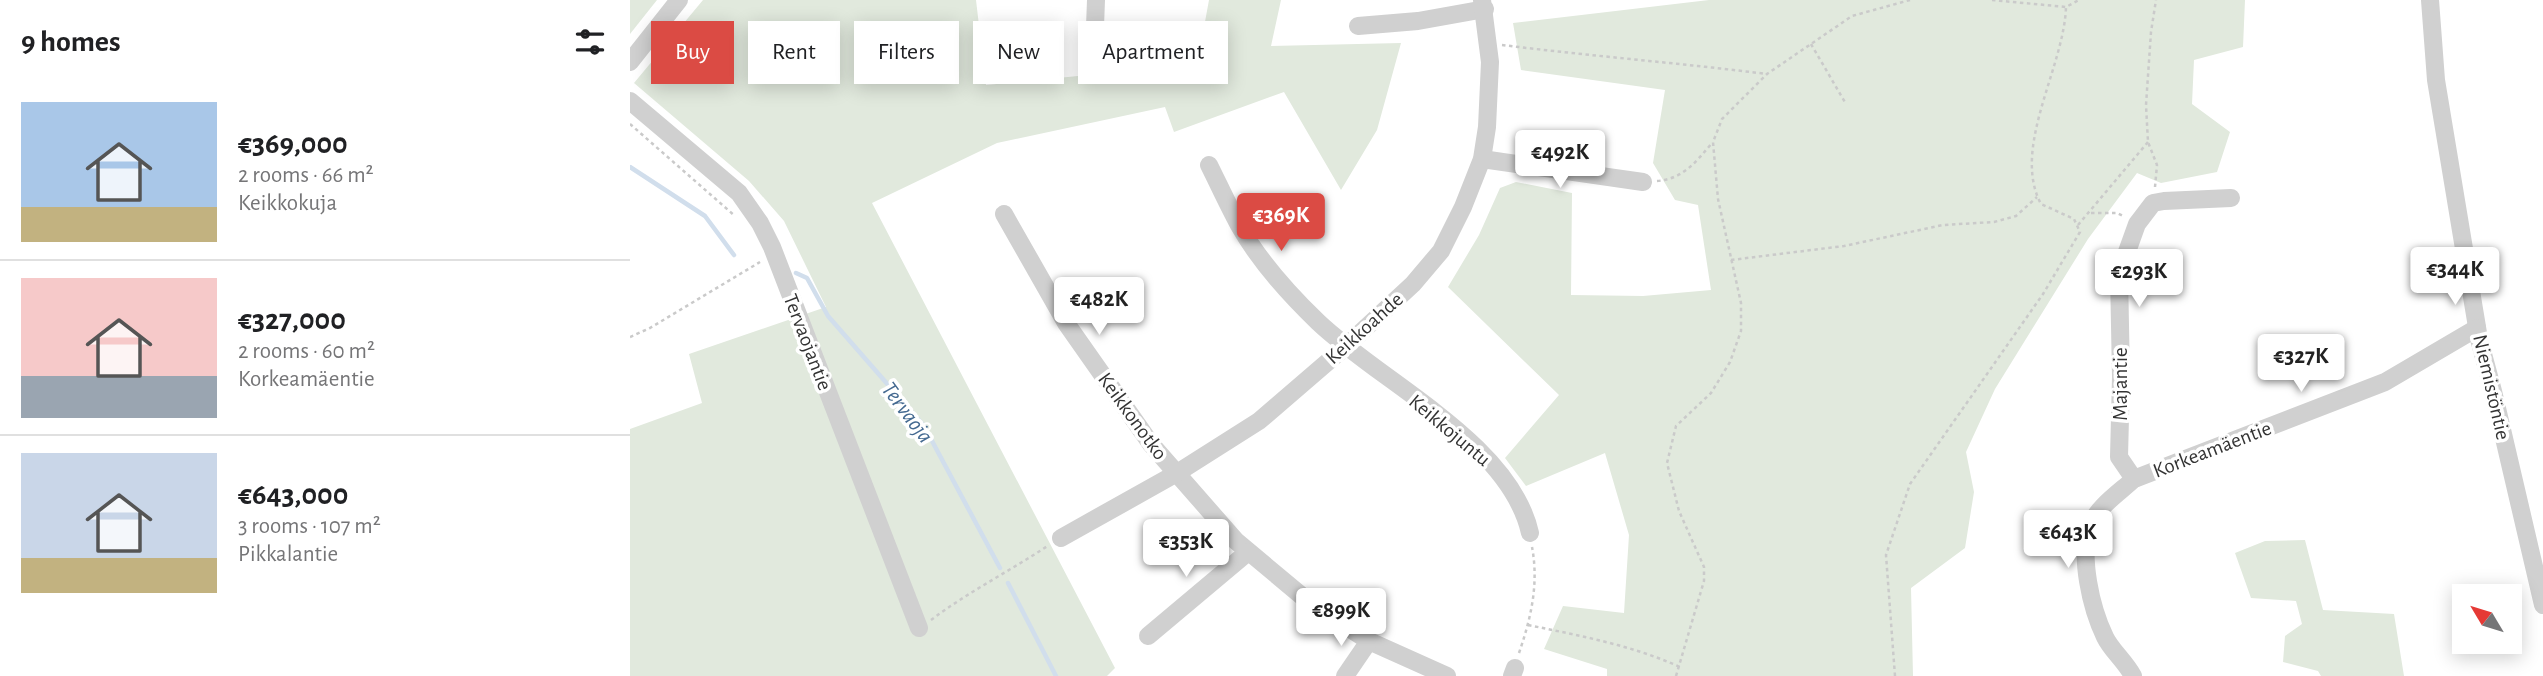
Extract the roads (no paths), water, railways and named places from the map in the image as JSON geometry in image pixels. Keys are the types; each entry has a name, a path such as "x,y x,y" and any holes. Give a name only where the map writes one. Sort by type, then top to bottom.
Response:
{"street":[{"path":"630,62 679,0"},
{"path":"1095,21 1096,0"},
{"name":"Niemistöntie","path":"2431,0 2436,80 2477,328 2543,605"},
{"path":"1358,26 1418,21 1483,4"},
{"name":"Keikkoahde","path":"1061,538 1177,473 1259,421 1413,284 1441,251 1463,208 1482,159 1490,95 1489,43 1483,4"},
{"name":"Tervaojantie","path":"630,101 739,193 760,223 772,247 919,628"},
{"path":"1482,159 1643,182"},
{"name":"Keikkojuntu","path":"1209,165 1241,229 1275,277 1345,347 1462,434 1485,456 1517,499 1527,519 1530,533"},
{"name":"Majantie","path":"2134,479 2119,457 2119,274 2137,224 2152,203 2231,198"},
{"name":"Keikkonotko","path":"1004,214 1066,323 1151,444 1187,488 1248,552 1315,607 1368,641 1447,676"},
{"name":"Korkeamäentie","path":"2134,479 2385,382 2477,328"},
{"path":"2133,676 2126,662 2106,639 2093,605 2084,554 2090,525 2104,506 2134,479"},
{"path":"1148,636 1248,552"},
{"path":"1345,676 1368,641"}],"waterway":[{"name":"Tervaoja","path":"630,167 705,216 734,255"},
{"name":"Tervaoja","path":"796,273 807,278 828,316 924,426 1000,568"},
{"name":"Tervaoja","path":"1008,583 1056,676"}]}
